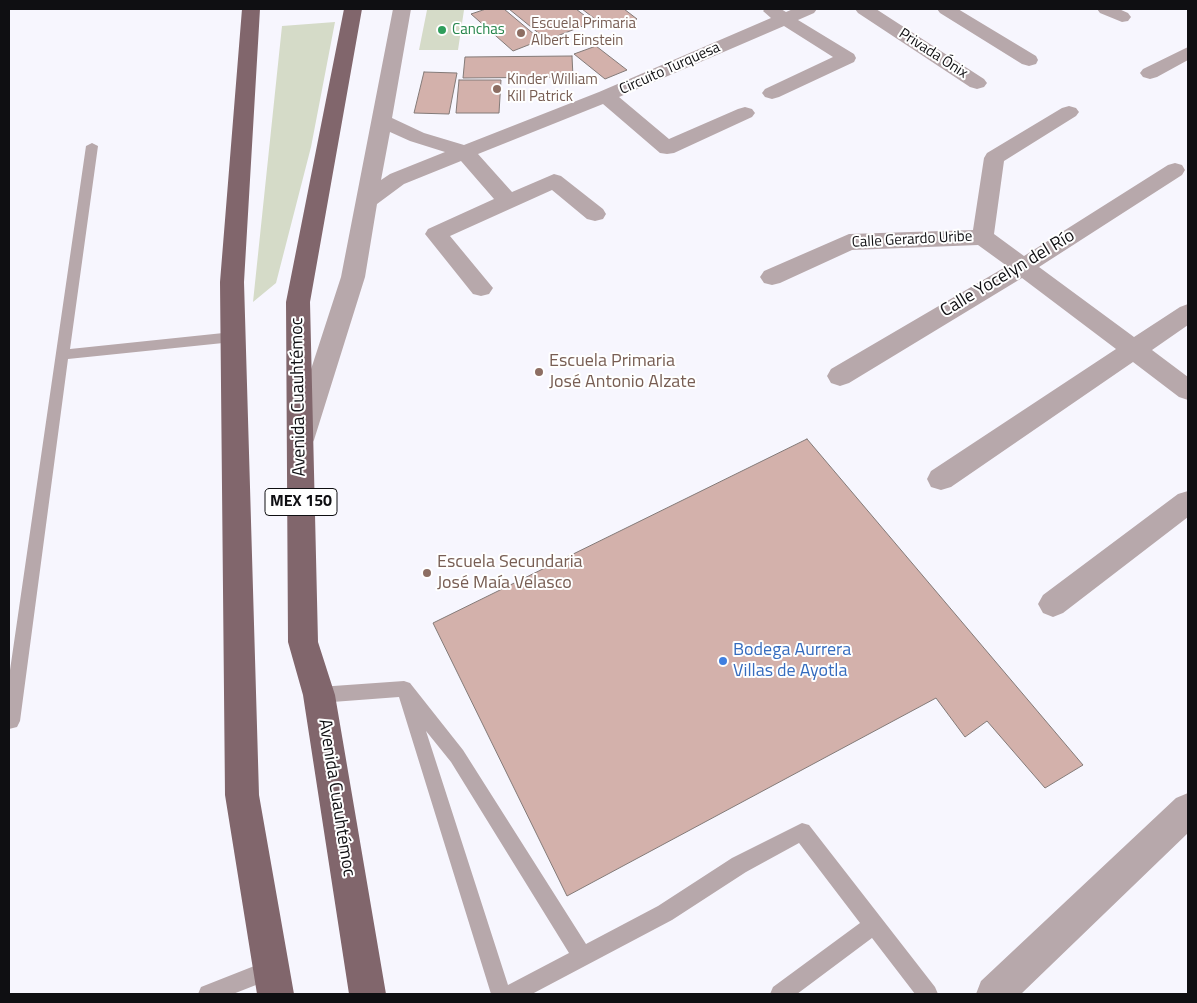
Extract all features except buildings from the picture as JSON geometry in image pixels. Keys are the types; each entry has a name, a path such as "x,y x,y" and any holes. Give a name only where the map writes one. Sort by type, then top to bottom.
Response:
{"main road":[{"path":"252,9 232,282 242,795 274,982"},
{"name":"Avenida Cuauhtémoc","path":"354,9 298,302 303,642 319,695 368,994"}],"street":[{"path":"300,442 353,277 402,9"},
{"name":"Circuito Turquesa","path":"368,200 397,179 606,96 776,14 808,9"},
{"name":"Privada Ónix","path":"864,9 977,82"},
{"path":"946,9 1029,60"},
{"path":"1106,9 1122,17"},
{"path":"772,93 847,58 776,14"},
{"path":"1150,73 1188,53"},
{"path":"606,96 667,148 745,113"},
{"name":"Calle Gerardo Uribe","path":"772,277 849,242 983,237 994,158 1069,112"},
{"path":"382,121 417,137 465,152 508,200"},
{"name":"Calle Yocelyn del Río","path":"840,376 1023,267 1176,170"},
{"path":"481,288 436,234 508,200 554,181 595,214"},
{"path":"983,237 1136,349 1188,390"},
{"path":"942,479 1188,313"},
{"path":"1054,604 1188,502"},
{"path":"994,994 1188,810"}],"lane":[{"path":"9,721 11,721 92,146"},
{"path":"62,355 233,337"},
{"path":"319,695 404,689"},
{"path":"404,689 458,756 583,958"},
{"path":"404,689 501,994"},
{"path":"512,994 665,913 739,865 802,832 928,994"},
{"path":"780,994 874,925"},
{"path":"208,994 274,982"}],"green space":[{"name":"Canchas","path":"427,10 464,10 458,50 419,50"},
{"path":"335,22 311,147 276,283 253,302 282,26"}],"place":[{"name":"Canchas","path":"442,30"},
{"name":"Escuela Primaria Albert Einstein","path":"521,33"},
{"name":"Kinder William Kill Patrick","path":"497,89"},
{"name":"Escuela Primaria José Antonio Alzate","path":"539,372"},
{"name":"Escuela Secundaria José Maía Velasco","path":"427,573"},
{"name":"Bodega Aurrera Villas de Ayotla","path":"723,661"}]}
